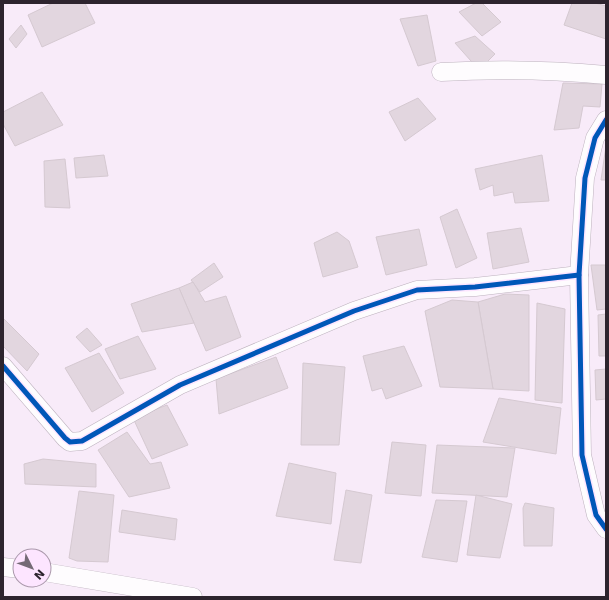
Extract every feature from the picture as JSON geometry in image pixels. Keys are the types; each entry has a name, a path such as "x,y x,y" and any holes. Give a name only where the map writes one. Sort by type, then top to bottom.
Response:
{"street":[{"path":"440,72 490,70 553,71 606,75"},
{"path":"606,120 595,138 584,178 579,275 582,455 596,515 606,529"},
{"path":"3,366 70,442 82,441 180,385 354,311 417,290 475,287 579,275"},
{"path":"52,573 193,597"}],"building":[{"path":"53,3 85,3 95,23 42,47 28,15"},
{"path":"476,3 482,3 501,22 482,36 459,12"},
{"path":"572,3 595,3 606,6 606,39 564,25"},
{"path":"427,15 436,61 418,66 400,19"},
{"path":"21,25 27,34 16,48 9,39"},
{"path":"475,36 495,54 479,70 455,43"},
{"path":"563,83 602,84 600,107 583,106 579,128 554,130"},
{"path":"42,92 63,125 15,146 3,124 3,112"},
{"path":"418,98 436,119 405,141 389,112"},
{"path":"606,146 606,180 601,180"},
{"path":"104,155 108,176 76,178 74,158"},
{"path":"542,155 549,201 515,203 513,192 494,196 493,185 480,190 475,169"},
{"path":"65,159 70,208 45,207 44,161"},
{"path":"457,209 477,258 456,268 440,217"},
{"path":"521,228 529,262 493,269 487,233"},
{"path":"419,229 427,265 386,275 376,237"},
{"path":"337,232 349,241 358,267 323,277 314,243"},
{"path":"214,263 223,277 200,292 191,280"},
{"path":"591,265 606,265 606,309 597,310"},
{"path":"193,282 205,302 226,296 241,337 206,351 179,288"},
{"path":"179,288 194,323 142,332 131,304"},
{"path":"505,294 529,295 529,391 493,389 478,302"},
{"path":"452,300 478,302 493,389 440,387 425,311"},
{"path":"537,303 565,309 562,403 535,400"},
{"path":"606,314 606,356 599,356 598,315"},
{"path":"3,318 39,354 27,371 3,346"},
{"path":"87,328 102,345 90,352 76,337"},
{"path":"138,336 156,369 120,379 105,349"},
{"path":"404,346 422,386 386,399 382,388 372,391 363,356"},
{"path":"99,353 124,393 92,412 65,368"},
{"path":"276,357 288,388 219,414 216,379"},
{"path":"303,363 345,367 339,445 301,445"},
{"path":"606,369 606,399 596,400 595,370"},
{"path":"499,398 561,408 556,454 483,442"},
{"path":"167,405 188,445 152,459 133,418"},
{"path":"127,432 150,464 161,462 170,488 129,497 98,450"},
{"path":"392,442 426,445 421,496 385,493"},
{"path":"437,445 515,448 507,497 432,493"},
{"path":"43,459 96,464 96,487 25,484 24,464"},
{"path":"289,463 336,473 331,524 276,516"},
{"path":"346,490 372,495 361,563 334,560"},
{"path":"79,491 114,495 108,562 77,561 69,558"},
{"path":"476,495 512,504 500,558 467,555"},
{"path":"436,500 467,501 457,562 422,557"},
{"path":"525,503 554,508 552,546 524,546 523,508"},
{"path":"122,510 177,519 175,540 119,532"}],"cycle path":[{"path":"3,366 65,438 70,442 82,441 180,385 354,311 417,290 475,287 579,275 585,178 595,138 606,120"},
{"path":"579,275 582,455 596,515 606,529"}]}
